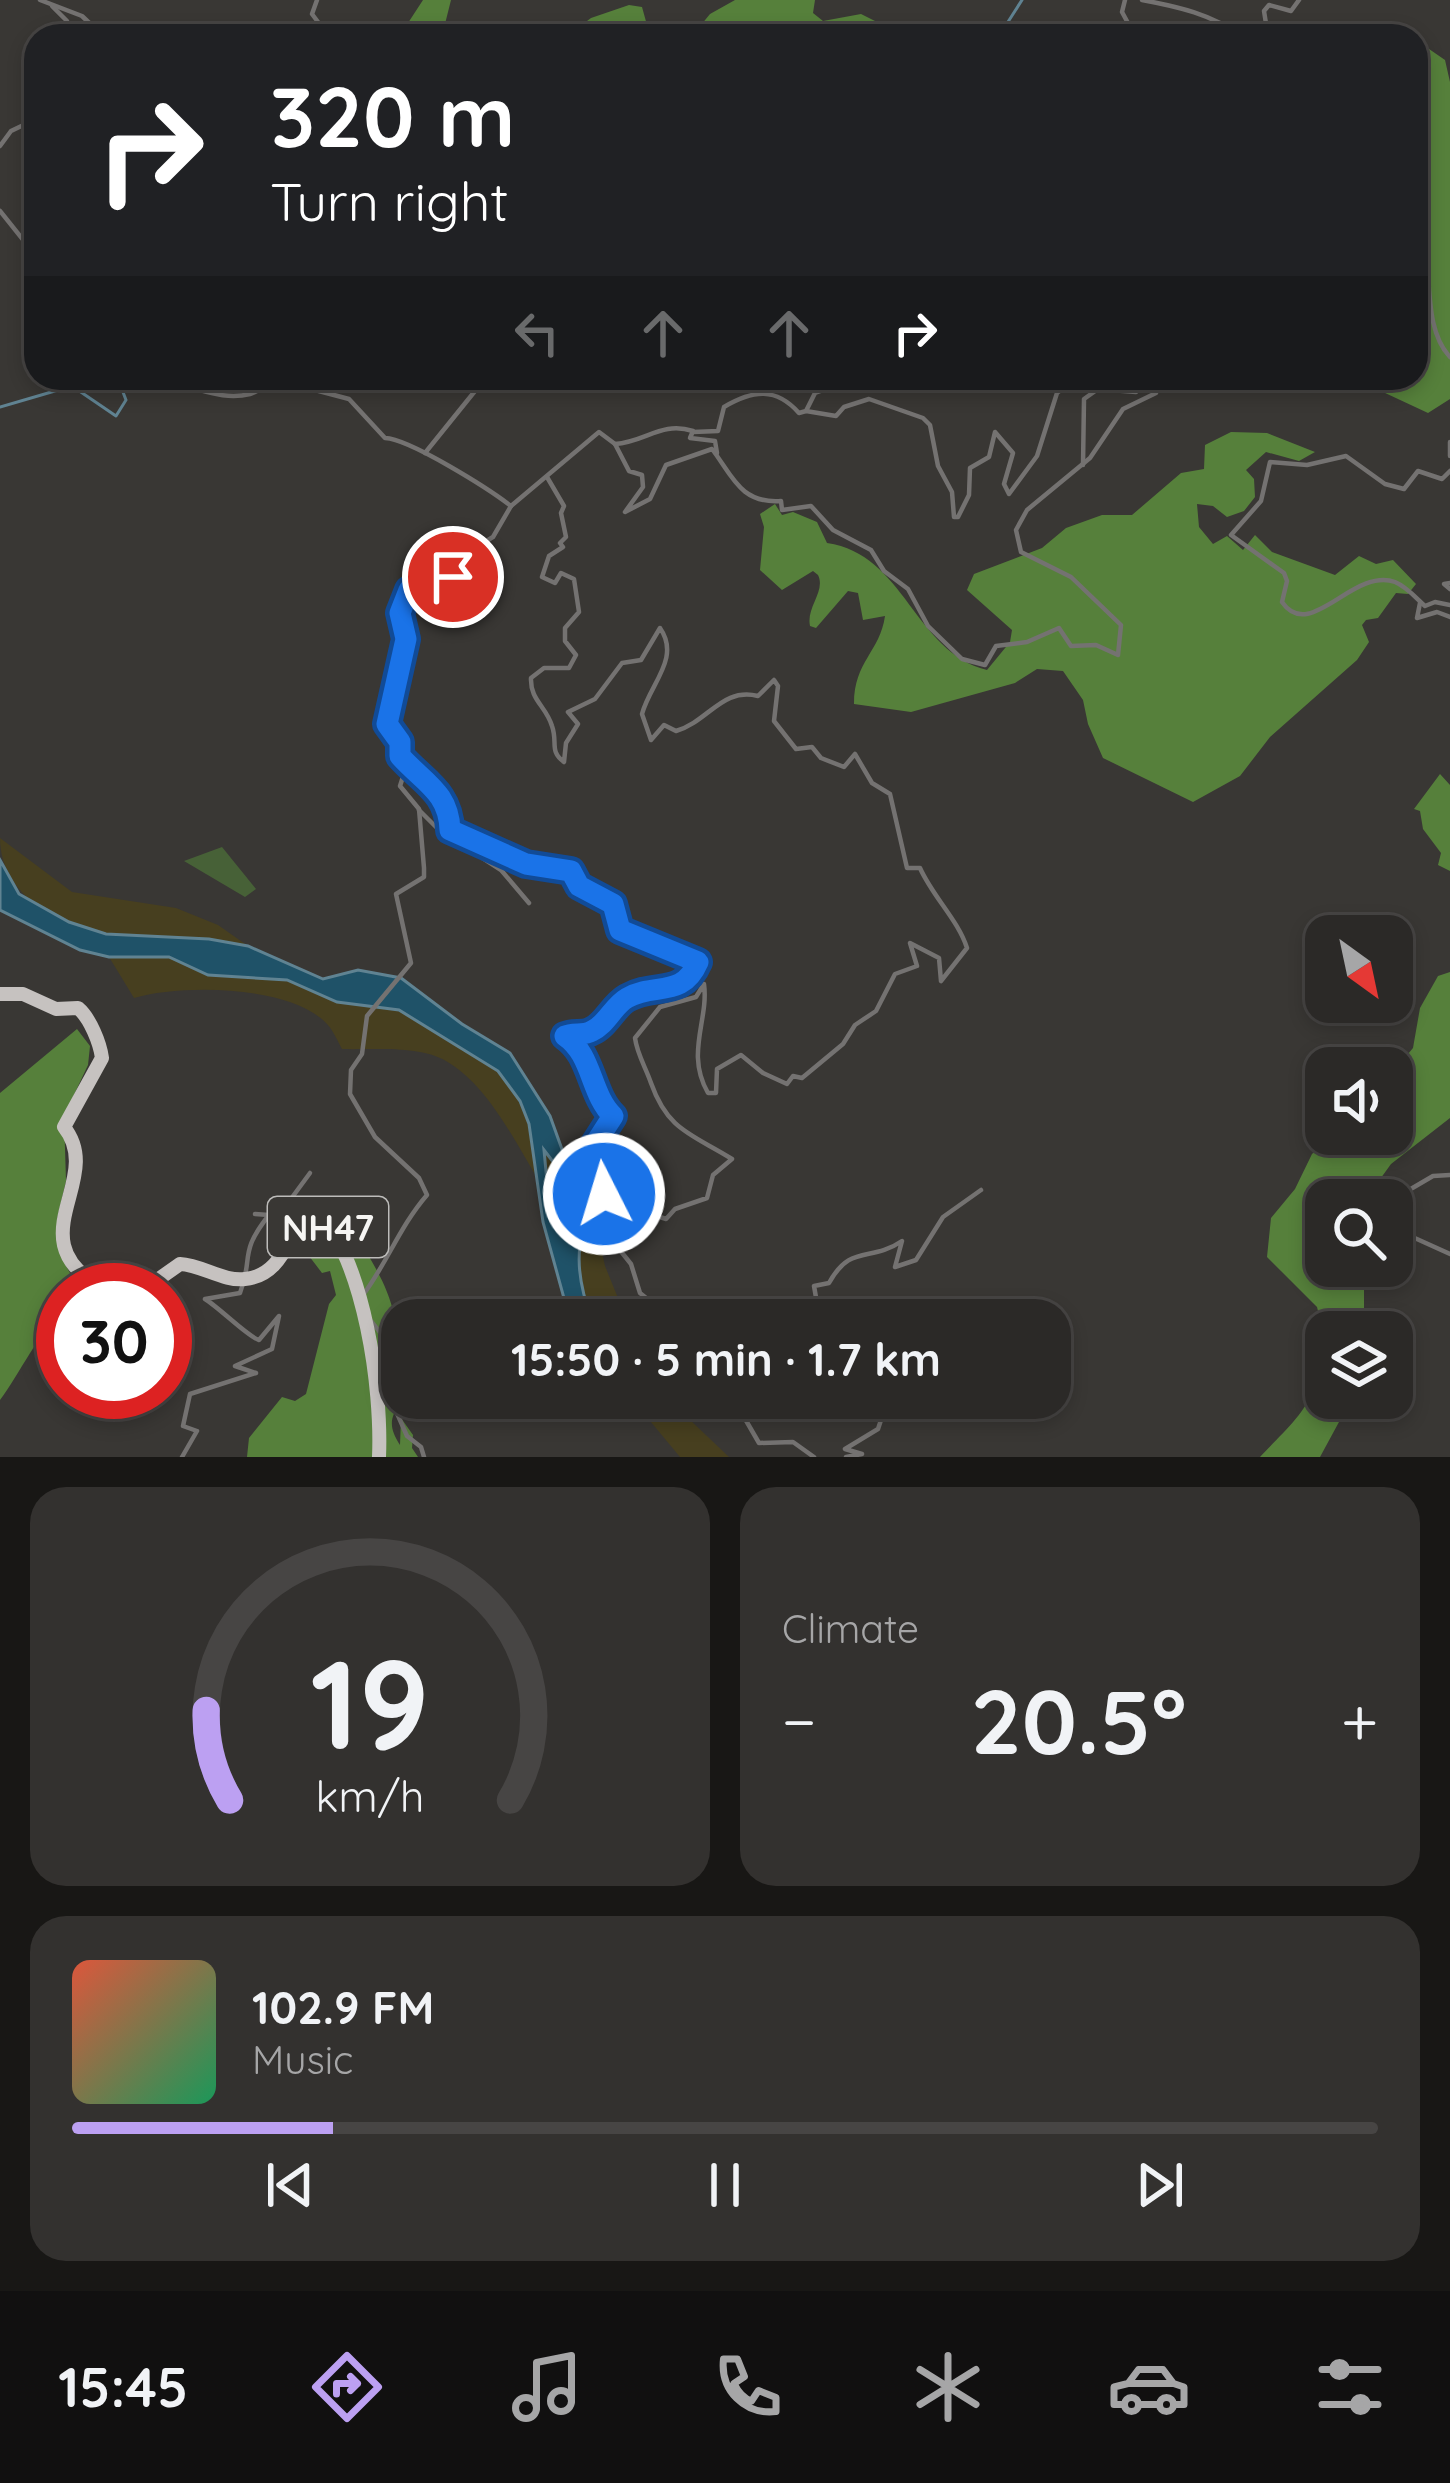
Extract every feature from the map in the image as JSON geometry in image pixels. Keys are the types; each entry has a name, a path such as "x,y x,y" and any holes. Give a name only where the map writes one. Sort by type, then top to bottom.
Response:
{"highway":[{"path":"0,994 22,994 56,1009 78,1008 101,1050 64,1126 74,1138 76,1177 64,1203 63,1229 71,1263"},
{"name":"NH47","path":"192,1267 245,1279 274,1265 314,1210 324,1218 372,1341 379,1457"}],"street":[{"path":"1142,0 1188,8 1225,24"},
{"path":"1266,24 1264,10 1269,5 1291,11 1298,0"},
{"path":"44,1 67,24"},
{"path":"44,1 90,24"},
{"path":"0,146 11,131 24,125"},
{"path":"0,212 24,241"},
{"path":"1428,292 1435,306 1437,338 1450,358"},
{"path":"212,390 233,395 251,390"},
{"path":"308,390 349,399 385,438 406,440 461,477 487,485 511,506"},
{"path":"425,453 477,390"},
{"path":"806,411 815,394 826,390"},
{"path":"615,444 639,444 664,427 718,431 727,404 764,392 786,400 799,413 836,416 844,406 869,399 923,418 932,432 938,466 952,492 954,518 958,518 969,495 970,468 989,458 995,432 1013,453 1004,484 1009,494 1037,456 1061,390"},
{"path":"1083,465 1084,399 1095,390"},
{"path":"693,431 690,438 715,442 727,476 740,489 762,500 781,501 782,510 811,506 833,530 871,550 884,571 908,589 928,626 962,659 985,665 1005,641 1027,642 1059,628 1071,646 1096,645 1118,655 1121,625 1083,586 1032,560 1017,544 1016,530 1028,510 1083,465 1123,409 1155,390"},
{"path":"644,1299 633,1279 632,1264 618,1250 618,1223 593,1147 613,1116 604,1108 580,1052 565,1036 593,1031 622,1000 638,993 676,989 692,977 698,962 620,930 613,904 579,886 571,871 526,864 450,830 449,810 436,789 400,756 400,742 387,724 406,639 400,613 409,590 435,578 453,577 468,552 493,537 511,506 599,433 615,444 629,471 642,475 643,487 625,512 650,499 665,465 698,450 717,453"},
{"path":"1450,442 1450,456"},
{"path":"1450,471 1442,479 1418,471 1404,489 1346,456 1307,465 1270,462 1261,501 1231,532 1241,547 1265,555 1284,573 1282,602 1302,615 1315,613 1349,588 1388,580 1409,590 1420,603 1450,605"},
{"path":"547,477 564,506 566,537 560,543 563,547 545,562 542,577 555,584 562,573 574,579 580,612 565,628 566,641 576,655 569,668 544,668 531,678 532,696 552,725 552,751 558,759 565,762 566,743 578,724 568,712 595,699 622,663 641,660 660,628 666,639 666,663 642,714 652,740 664,725 676,730 698,724 722,700 739,692 758,696 775,680 774,721 799,751 812,747 821,758 844,767 855,754 872,783 890,794 907,868 920,868 967,948 941,981 939,958 910,944 917,966 896,974 876,1011 855,1024 843,1044 814,1072 802,1078 793,1076 787,1084 741,1055 717,1069 716,1093 707,1093 696,1031 704,1008 704,984 696,997 661,1007 635,1038 657,1103 667,1118 693,1138 732,1159 713,1175 706,1198 675,1209 666,1219 640,1205 623,1161 608,1159 598,1167"},
{"path":"1420,603 1417,618 1437,612 1450,617"},
{"path":"407,764 400,786 419,810 438,829 501,870 529,903"},
{"path":"419,810 424,877 396,894 411,963 367,1016 362,1054 351,1070 350,1094 375,1137 418,1178 427,1195 405,1222 362,1307 382,1335 389,1395 407,1436 421,1447 424,1457"},
{"path":"182,1457 197,1431 183,1426 190,1394 256,1373 235,1366 272,1348 279,1316 259,1340 247,1336 230,1314 205,1299 235,1297 245,1279 246,1250 269,1216 285,1207 310,1173"},
{"path":"1413,1188 1433,1176 1450,1174"},
{"path":"816,1299 814,1286 829,1282 839,1264 864,1252 881,1254 902,1241 895,1267 916,1260 926,1250 934,1226 981,1190"},
{"path":"255,1214 269,1216"},
{"path":"1413,1236 1450,1254"},
{"path":"745,1419 759,1443 793,1442 816,1456"},
{"path":"846,1457 862,1454 845,1449 878,1429 881,1419"}],"green space":[{"path":"423,0 451,0 445,24 408,23"},
{"path":"735,0 815,0 813,13 823,21 861,14 877,22 702,24"},
{"path":"629,5 642,7 647,24 583,24"},
{"path":"1428,48 1445,60 1450,82 1450,399 1428,413 1379,390 1428,390"},
{"path":"1231,432 1267,433 1315,452 1299,461 1266,452 1246,470 1254,479 1255,497 1244,511 1227,517 1213,506 1197,504 1199,527 1213,544 1227,536 1243,550 1255,535 1272,552 1335,575 1359,556 1376,564 1393,560 1416,584 1408,594 1396,593 1378,618 1366,620 1362,625 1369,642 1357,660 1270,737 1240,776 1193,802 1103,758 1083,700 1063,671 1037,669 1015,683 911,712 854,704 858,677 885,616 863,620 858,593 848,591 816,628 810,626 820,587 818,575 813,571 782,590 760,570 764,527 760,514 775,504 782,515 793,512 817,522 827,543 875,565 942,644 962,660 987,670 1010,642 1012,630 967,590 974,574 1042,548 1066,528 1102,515 1132,515 1181,473 1204,469 1205,445"},
{"path":"1440,774 1450,785 1450,871 1438,865 1441,853 1423,829 1420,811 1414,809"},
{"path":"222,847 256,889 245,897 184,861"},
{"path":"1450,972 1450,1118 1413,1147 1413,1048 1420,1008 1438,976"},
{"path":"77,1029 90,1046 88,1065 64,1116 66,1181 57,1219 65,1263 36,1263 36,1344 0,1400 0,1093"},
{"path":"1312,1155 1403,1155 1380,1179 1305,1179 1305,1287 1364,1287 1364,1311 1318,1311 1267,1257 1271,1218 1295,1189"},
{"path":"341,1207 389,1299 381,1299 381,1419 393,1419 400,1445 402,1419 413,1435 412,1448 418,1457 247,1457 249,1438 282,1397 295,1401 306,1394 329,1304 336,1295 330,1271 322,1273 290,1231 304,1209 326,1212"},
{"path":"1305,1405 1305,1419 1341,1419 1320,1457 1260,1457"}],"sand":[{"path":"0,838 72,892 176,908 218,925 248,946 126,938 62,921 25,895 12,879"},
{"path":"109,957 169,957 208,975 287,980 337,1002 404,1012 498,1071 520,1101 529,1124 539,1181 488,1099 446,1061 409,1050 342,1049 329,1027 310,1011 263,995 207,990 134,998"},
{"path":"543,1148 577,1193 565,1222 549,1213"},
{"path":"591,1201 605,1266 618,1299 585,1299 578,1260"},
{"path":"648,1419 689,1419 729,1457 680,1457"}],"water":[{"path":"0,860 19,894 69,922 106,934 209,939 248,946 323,979 358,970 401,978 510,1053 550,1116 563,1152 591,1199 579,1260 585,1299 564,1299 543,1222 529,1124 520,1101 498,1071 399,1010 337,1002 287,980 208,975 169,957 109,957 80,950 0,910","holes":["544,1150 577,1193 565,1222 550,1214"]}],"waterway":[{"path":"1007,24 1022,0"},
{"path":"0,407 58,390"},
{"path":"78,390 116,416 126,400 122,390"}],"route":[{"path":"453,577 435,578 409,590 400,613 406,639 387,724 400,742 400,756 436,789 449,810 450,830 526,864 571,871 579,886 613,904 620,930 698,962 692,977 676,989 638,993 622,1000 593,1031 565,1036 580,1052 604,1108 613,1116 593,1147 604,1194"}]}
